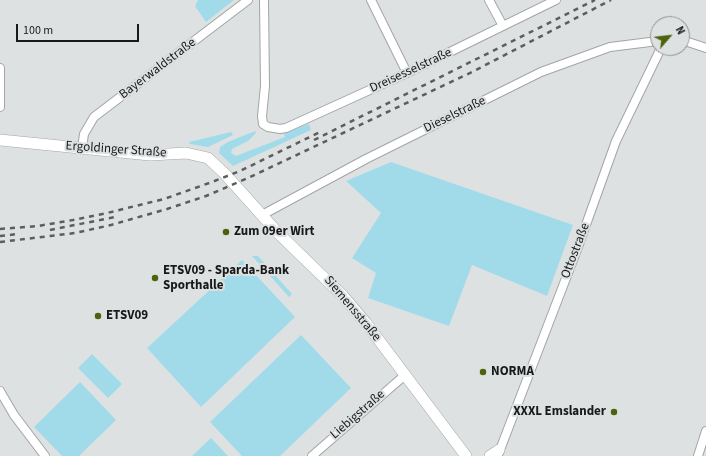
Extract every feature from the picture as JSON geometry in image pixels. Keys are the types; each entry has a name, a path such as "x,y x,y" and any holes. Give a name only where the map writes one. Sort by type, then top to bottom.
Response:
{"main road":[{"name":"Ergoldinger Straße","path":"0,140 150,155 194,154 208,158 225,174"},
{"name":"Siemensstraße","path":"225,174 277,232 343,296 366,323 468,455"}],"street":[{"name":"Bayerwaldstraße","path":"82,148 84,134 94,117 248,0"},
{"name":"Dreisesselstraße","path":"264,0 265,86 262,116 263,124 268,127 280,129 286,128 407,73 556,0"},
{"path":"372,0 407,73"},
{"path":"489,0 503,26"},
{"name":"Dieselstraße","path":"262,215 366,159 541,72 610,47 650,42"},
{"path":"690,43 706,48"},
{"name":"Ottostraße","path":"495,454 578,247 616,141 657,56"},
{"path":"0,68 0,107"},
{"name":"Liebigstraße","path":"312,456 405,375"},
{"path":"0,391 14,415 46,456"},
{"path":"698,456 706,431"}],"shaded area":[{"path":"198,0 234,0 206,22 195,6"},
{"path":"309,124 311,130 233,166 219,153 220,147 228,142 255,131 256,133 248,141 232,149 231,153 236,156 285,137 284,133"},
{"path":"231,132 233,135 208,147 190,144 189,142"},
{"path":"391,162 573,225 547,296 472,265 449,326 368,298 376,273 352,258 381,213 346,181"},
{"path":"252,256 258,256 292,294 289,297"},
{"path":"242,260 295,317 201,407 147,348"},
{"path":"301,335 351,388 280,456 242,456 210,422"},
{"path":"92,354 122,384 108,398 78,368"},
{"path":"80,382 116,420 79,456 62,456 34,427"},
{"path":"211,438 228,456 192,456"}],"railway":[{"path":"314,140 595,0"},
{"path":"0,242 75,233 111,225 206,196 248,178 472,72 611,0"},
{"path":"0,229 38,226 73,220 164,199 240,171 320,132"},
{"path":"50,230 115,217"},
{"path":"0,236 18,234"}],"place":[{"name":"Zum 09er Wirt","path":"226,232"},
{"name":"ETSV09 - Sparda-Bank Sporthalle","path":"155,278"},
{"name":"ETSV09","path":"98,316"},
{"name":"NORMA","path":"483,372"},
{"name":"XXXL Emslander","path":"614,412"}]}
